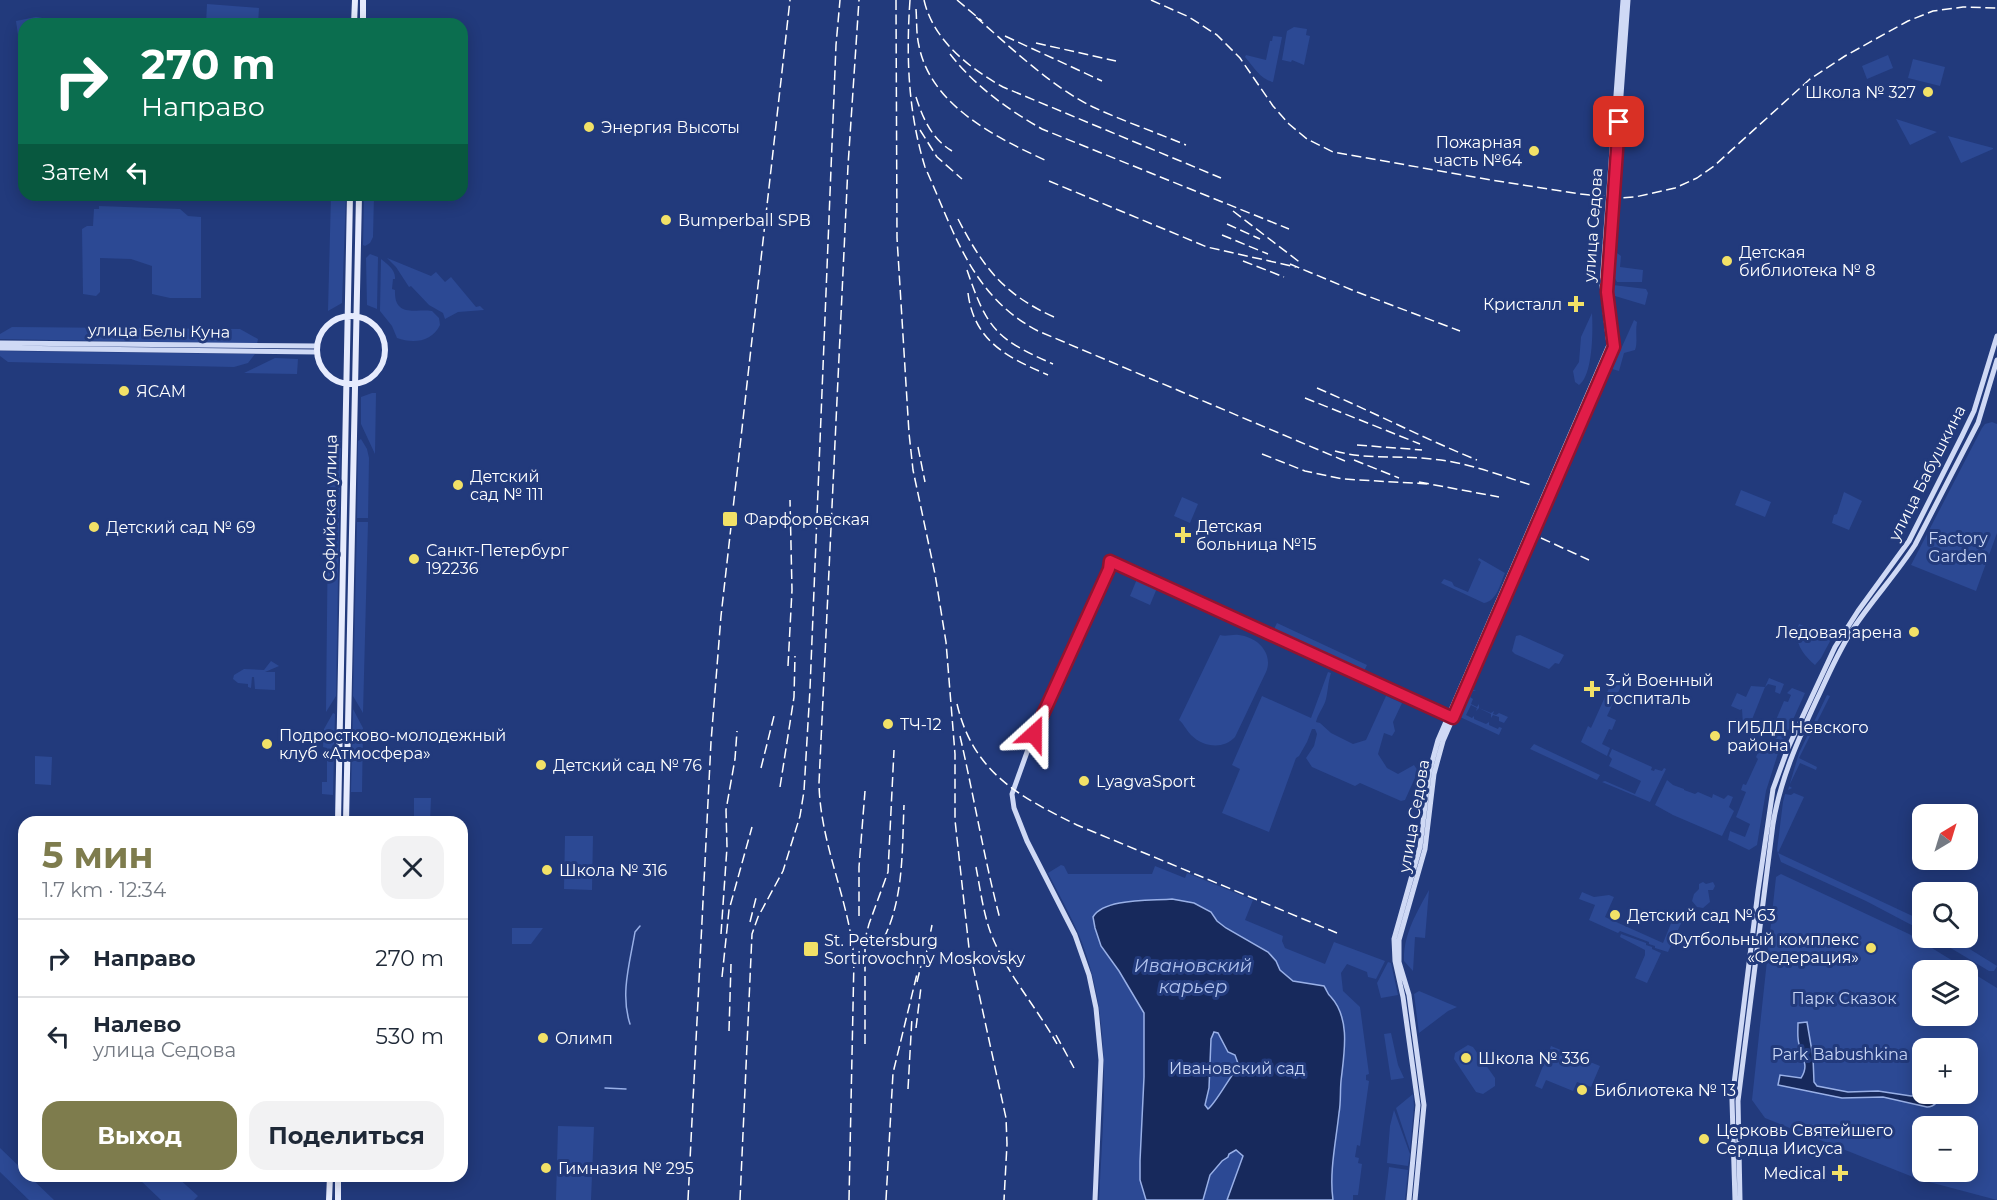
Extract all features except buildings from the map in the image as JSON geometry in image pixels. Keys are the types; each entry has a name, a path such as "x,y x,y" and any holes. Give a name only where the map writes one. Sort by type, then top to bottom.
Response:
{"main road":[{"path":"354,18 355,0"},
{"path":"363,0 363,18"},
{"name":"Софийская улица","path":"338,816 350,201"},
{"name":"Софийская улица","path":"346,816 359,201"},
{"path":"348,316 357,316 369,321 379,330 385,342 386,353 377,372 365,381 347,384 333,378 325,371 317,349 322,335 330,325 348,316"},
{"path":"341,652 349,652"},
{"path":"329,1200 330,1182"},
{"path":"338,1182 338,1200"}],"street":[{"name":"улица Седова","path":"1415,1200 1424,1100 1409,995 1399,962 1399,940 1425,849 1438,758 1451,717 1609,345 1602,285 1623,0"},
{"name":"улица Седова","path":"1409,1200 1418,1105 1403,997 1395,961 1394,939 1420,848 1433,756 1614,347 1607,285 1628,0"},
{"name":"улица Бабушкина","path":"1735,1200 1732,1100 1773,789 1800,719 1835,646 1858,611 1898,559 1947,467 1974,411 1997,336"},
{"name":"улица Белы Куна","path":"0,343 317,349"},
{"name":"улица Белы Куна","path":"0,348 317,349"},
{"name":"улица Бабушкина","path":"1740,1200 1738,1101 1773,824 1780,790 1803,727 1840,650 1863,614 1915,545 1978,423 1997,360"},
{"path":"1095,1200 1101,1060 1096,1008 1089,975 1076,935 1027,841 1014,808 1012,794 1031,741 1109,569 1110,561 1451,717"}],"green space":[{"path":"207,4 259,8 258,18 206,18"},
{"path":"1294,27 1307,29 1306,35 1310,36 1304,65 1292,60 1291,62 1282,60 1287,31"},
{"path":"1273,36 1282,37 1273,82 1261,76 1245,57 1246,55 1266,60"},
{"path":"1888,55 1893,68 1867,79 1862,66"},
{"path":"1913,59 1945,67 1940,86 1908,78"},
{"path":"1896,119 1937,132 1910,145"},
{"path":"1948,136 1993,148 1993,149 1961,163"},
{"path":"331,201 346,201 342,303 328,311"},
{"path":"364,201 374,201 373,237 370,243 363,245"},
{"path":"99,206 180,209 188,216 201,217 201,298 170,298 152,294 152,266 131,259 100,258 100,292 96,296 83,294 82,229 93,226 94,209 99,209"},
{"path":"1617,253 1621,256 1620,267 1643,270 1642,282 1617,282 1613,275 1614,255"},
{"path":"370,254 378,257 377,309 367,305 366,258"},
{"path":"387,258 431,276 436,272 445,282 451,277 476,307 480,306 484,310 458,312 445,319 443,313 429,305 411,286 409,287"},
{"path":"381,259 394,273 392,289 395,290 398,304 406,310 432,311 439,318 440,325 432,335 416,341 397,338 392,326 380,311"},
{"path":"1613,285 1646,289 1648,293 1645,305 1615,296 1612,290"},
{"path":"1592,313 1590,362 1584,380 1579,385 1575,382 1573,371 1579,362 1581,337"},
{"path":"1634,320 1637,322 1635,350 1624,353 1619,371 1612,369"},
{"path":"12,327 240,329 258,339 257,344 0,339 0,334"},
{"path":"0,351 255,354 248,363 234,367 8,362 0,356"},
{"path":"275,358 298,359 297,374 244,373"},
{"path":"376,393 375,454 361,424 361,397"},
{"name":"Factory Garden","path":"1992,422 1997,424 1997,533 1976,591 1911,565 1982,428 1985,424"},
{"path":"361,439 369,458 368,518 357,518 358,441"},
{"path":"339,440 341,442 339,518 328,518 330,454 333,444"},
{"path":"1741,490 1771,502 1765,517 1735,505"},
{"path":"1844,492 1862,501 1849,530 1832,523"},
{"path":"1182,497 1198,504 1190,523 1174,516"},
{"path":"328,522 339,522 336,696 326,712"},
{"path":"357,522 368,522 363,713 353,696"},
{"path":"1479,558 1505,573 1498,591 1488,602 1484,603 1441,583 1444,579 1468,592 1481,562"},
{"path":"1137,579 1157,588 1150,605 1130,596"},
{"path":"1277,623 1367,665 1364,671 1274,629"},
{"path":"1799,624 1828,636 1833,625 1835,632 1815,665 1800,647 1797,636"},
{"path":"1220,635 1239,635 1252,639 1266,652 1268,665 1235,737 1225,744 1213,745 1196,739 1179,720"},
{"path":"1520,635 1564,655 1559,664 1555,663 1549,669 1515,654 1512,651 1516,636"},
{"path":"271,661 279,666 265,672 275,672 275,690 255,689 254,677 252,677 251,688 248,684 238,683 233,679 234,675 244,669 264,670"},
{"path":"1328,672 1331,673 1326,699 1316,722 1353,744 1366,740 1386,696 1402,703 1393,722 1395,731 1392,736 1384,733 1378,754 1387,768 1398,774 1414,765 1418,771 1405,800 1401,801 1360,783 1355,786 1312,767 1306,758 1314,746 1317,734 1315,729 1312,729 1307,742 1296,758 1269,832 1222,813 1240,769 1232,765 1262,696 1311,718"},
{"path":"1614,677 1623,682 1607,716 1616,720 1602,744 1610,748 1607,756 1581,742 1588,726 1591,728"},
{"path":"1769,678 1784,684 1780,694 1775,692 1776,686 1768,684 1765,687"},
{"path":"1751,686 1765,687 1751,722 1751,725 1757,728 1762,723 1766,725 1763,733 1743,725 1742,709 1731,706 1737,693 1746,697"},
{"path":"1792,688 1805,693 1783,742 1769,736 1773,728 1776,729 1779,721 1776,720 1784,701 1788,702 1791,695 1787,693"},
{"path":"1472,689 1476,691 1473,691 1470,697 1473,699 1471,704 1477,707 1479,704 1479,708 1476,711 1477,708 1471,705 1466,715 1472,718 1474,716 1474,719 1486,724 1489,722 1489,725 1498,729 1502,728 1499,735 1460,717"},
{"path":"1827,695 1830,696 1799,758 1817,767 1816,770 1800,763 1789,785 1799,753"},
{"path":"1479,708 1508,717 1504,723 1499,721 1499,717 1493,715 1491,718 1491,714"},
{"path":"353,709 363,728 362,792 351,792"},
{"path":"333,713 335,714 333,795 322,794 322,782 327,782 327,748 323,747 324,729"},
{"path":"1766,742 1778,747 1779,750 1766,791 1757,845 1749,850 1728,840 1730,831 1745,837 1750,824 1736,817 1746,792 1741,790 1743,784 1746,785 1758,759 1756,757 1762,744"},
{"path":"1534,744 1600,775 1597,780 1530,749"},
{"path":"1612,749 1652,767 1651,770 1666,769 1650,802 1602,782 1605,781 1635,794 1641,781 1609,766"},
{"path":"35,756 52,757 51,785 35,784"},
{"path":"1667,780 1695,794 1698,792 1712,798 1713,794 1724,799 1728,795 1733,797 1729,807 1734,811 1722,836 1655,805"},
{"path":"1794,793 1804,797 1778,853 1785,794"},
{"path":"414,798 431,798 430,816 414,816"},
{"path":"565,836 593,836 592,890 564,889"},
{"path":"1778,853 1912,916 1912,925 1866,901 1781,862"},
{"name":"Ивановский карьер","path":"1061,865 1068,874 1152,874 1155,866 1185,878 1187,873 1253,900 1245,920 1283,936 1282,941 1285,948 1325,964 1334,942 1385,961 1376,979 1368,977 1367,972 1347,964 1341,973 1343,991 1360,1007 1369,1074 1366,1075 1366,1080 1369,1081 1360,1146 1357,1145 1355,1157 1359,1158 1358,1163 1362,1164 1358,1195 1353,1195 1353,1200 1099,1200 1104,1106 1100,1012 1085,951 1073,921 1048,873"},
{"name":"Park Babushkina","path":"1781,874 1909,934 1912,936 1912,948 1932,948 1952,960 1912,960 1912,1026 1978,1026 1978,976 1997,988 1997,1200 1929,1182 1978,1182 1978,1116 1912,1116 1912,1177 1765,1118 1752,1100 1776,877"},
{"path":"1703,882 1706,884 1713,882 1715,886 1713,890 1708,890 1710,902 1703,908 1697,907 1692,901 1699,889 1699,884"},
{"path":"1429,890 1425,938 1415,937 1413,971 1404,961 1404,951 1412,924"},
{"path":"1582,892 1594,897 1609,895 1614,897 1605,917 1663,943 1674,916 1683,919 1668,952 1655,948 1649,942 1620,931 1618,933 1589,920 1595,905 1579,899"},
{"path":"512,928 543,928 531,944 512,944"},
{"path":"1621,934 1646,943 1661,953 1647,983 1635,978 1645,950 1620,937"},
{"path":"1951,948 1968,948 1997,966 1994,971 1989,971 1978,964 1978,960 1971,960"},
{"path":"1388,962 1391,963 1398,995 1381,998 1377,983"},
{"path":"1419,991 1457,1007 1419,1033 1414,994"},
{"path":"1391,1033 1398,1065 1404,1078 1391,1080 1384,1034"},
{"path":"1468,1045 1473,1047 1495,1078 1495,1086 1483,1094 1476,1092 1454,1059 1455,1053"},
{"path":"1551,1046 1600,1066 1591,1087 1577,1082 1573,1091 1546,1080 1542,1089 1535,1086"},
{"path":"1413,1094 1414,1106 1410,1150 1396,1108"},
{"path":"1394,1110 1410,1154 1408,1166 1387,1163 1390,1126"},
{"path":"558,1126 594,1127 591,1200 556,1200"},
{"path":"0,1148 18,1165 18,1182 35,1182 54,1200 29,1200 0,1172"},
{"path":"1389,1167 1408,1170 1405,1200 1385,1200"},
{"path":"142,1182 183,1182 198,1196 194,1200 161,1200"}],"water":[{"name":"Ивановский карьер","path":"1172,899 1194,903 1211,912 1226,928 1268,952 1280,970 1293,981 1324,986 1337,1006 1345,1037 1332,1168 1333,1200 1227,1200 1243,1156 1236,1150 1229,1154 1210,1175 1203,1200 1146,1200 1140,1180 1144,1013 1101,946 1093,917 1107,906 1118,903","holes":["1214,1032 1218,1033 1228,1052 1235,1055 1239,1066 1208,1109 1205,1105 1209,1088 1211,1039"]},
{"path":"1807,1022 1813,1057 1814,1082 1817,1086 1848,1092 1878,1091 1912,1096 1912,1104 1883,1097 1842,1098 1778,1085 1780,1075 1801,1078 1804,1073 1805,1065 1798,1041 1798,1023"},
{"path":"1914,1104 1935,1104 1927,1107"}],"waterway":[{"path":"630,1024 626,1001 627,978 635,932 640,926"},
{"path":"605,1088 626,1089"}],"railway":[{"path":"688,1200 711,742 721,616 790,0"},
{"path":"740,1200 752,934 758,917 783,871 800,816 804,791 836,45 840,0"},
{"path":"849,1200 854,959 847,915 824,828 819,783 848,166 859,0"},
{"path":"896,0 897,238 909,433 913,470 935,574 946,642 955,754 955,820 969,948 1006,1118 1004,1200"},
{"path":"910,0 908,42 910,84 915,126 925,167 967,260 980,281 996,300 1015,317 1038,331 1345,461"},
{"path":"924,0 935,28 944,40 965,62 1003,87 1221,178"},
{"path":"957,0 982,21"},
{"path":"1151,0 1189,17 1217,35 1240,58 1273,106 1289,124 1307,139 1333,152 1491,180 1618,198 1635,197 1675,188 1697,178 1714,166 1810,79 1845,56 1908,21 1933,11 1963,7 1997,8"},
{"path":"916,9 919,46 926,67 937,86 952,103 988,130 1047,161"},
{"path":"976,17 1032,66 1078,99 1186,145"},
{"path":"1005,36 1102,81"},
{"path":"1036,43 1116,61"},
{"path":"950,54 992,96 1042,129 1289,229"},
{"path":"916,97 929,128 939,141 952,151"},
{"path":"920,130 937,157 962,179"},
{"path":"1049,181 1207,247 1296,267"},
{"path":"1233,211 1302,264"},
{"path":"958,219 976,251 996,277 1021,299 1054,317"},
{"path":"1227,224 1260,239"},
{"path":"1222,235 1268,254"},
{"path":"1243,261 1284,277"},
{"path":"1290,264 1460,331"},
{"path":"967,270 981,306 996,330 1018,347 1053,364"},
{"path":"968,293 972,310 986,336 1007,355 1048,375"},
{"path":"1317,388 1477,460"},
{"path":"1305,398 1420,444"},
{"path":"1357,445 1422,450"},
{"path":"918,447 925,482"},
{"path":"1335,451 1347,454 1420,458 1457,463 1531,485"},
{"path":"1262,454 1305,471 1343,479 1428,484"},
{"path":"1354,460 1399,478"},
{"path":"1419,482 1499,497"},
{"path":"788,666 792,590 790,500"},
{"path":"1541,538 1589,560"},
{"path":"780,787 794,697 795,656"},
{"path":"957,704 964,728 974,748 986,765 1017,792 1077,825 1337,933"},
{"path":"761,768 774,716"},
{"path":"721,934 727,847 726,810 735,759 737,731"},
{"path":"960,736 1000,919"},
{"path":"865,1044 865,939 888,872 894,750"},
{"path":"859,916 859,867 865,791"},
{"path":"884,938 891,922 899,890 904,805"},
{"path":"722,977 729,910 752,827"},
{"path":"976,867 985,916 996,946 1057,1044"},
{"path":"750,922 756,898"},
{"path":"925,960 932,925"},
{"path":"917,982 924,953"},
{"path":"729,1031 731,964"},
{"path":"886,1200 893,1073 917,974"},
{"path":"916,1028 921,987"},
{"path":"908,1089 912,1017"},
{"path":"1056,1035 1074,1068"}],"place":[{"name":"Школа № 327","path":"1928,92"},
{"name":"Энергия Высоты","path":"589,127"},
{"name":"Пожарная часть №64","path":"1534,151"},
{"name":"Bumperball SPB","path":"666,220"},
{"name":"Детская библиотека № 8","path":"1727,261"},
{"name":"Кристалл","path":"1576,304"},
{"name":"ЯСАМ","path":"124,391"},
{"name":"Детский сад № 111","path":"458,485"},
{"name":"Фарфоровская","path":"730,519"},
{"name":"Детский сад № 69","path":"94,527"},
{"name":"Детская больница №15","path":"1183,535"},
{"name":"Санкт-Петербург 192236","path":"414,559"},
{"name":"Ледовая арена","path":"1914,632"},
{"name":"3-й Военный госпиталь","path":"1592,689"},
{"name":"ТЧ-12","path":"888,724"},
{"name":"ГИБДД Невского района","path":"1715,736"},
{"name":"Подростково-молодежный клуб «Атмосфера»","path":"267,744"},
{"name":"Детский сад № 76","path":"541,765"},
{"name":"LyagvaSport","path":"1084,781"},
{"name":"Школа № 316","path":"547,870"},
{"name":"Детский сад № 63","path":"1615,915"},
{"name":"Футбольный комплекс «Федерация»","path":"1871,948"},
{"name":"St. Petersburg Sortirovochny Moskovsky","path":"811,949"},
{"name":"Олимп","path":"543,1038"},
{"name":"Школа № 336","path":"1466,1058"},
{"name":"Библиотека № 13","path":"1582,1090"},
{"name":"Церковь Святейшего Сердца Иисуса","path":"1704,1139"},
{"name":"Гимназия № 295","path":"546,1168"},
{"name":"Medical","path":"1840,1173"}],"route":[{"path":"1034,734 1109,569 1110,561 1453,718 1614,347 1607,292 1619,122"}],"park label":[{"name":"Парк Сказок","path":"1844,998"},
{"name":"Ивановский сад","path":"1237,1068"}]}
